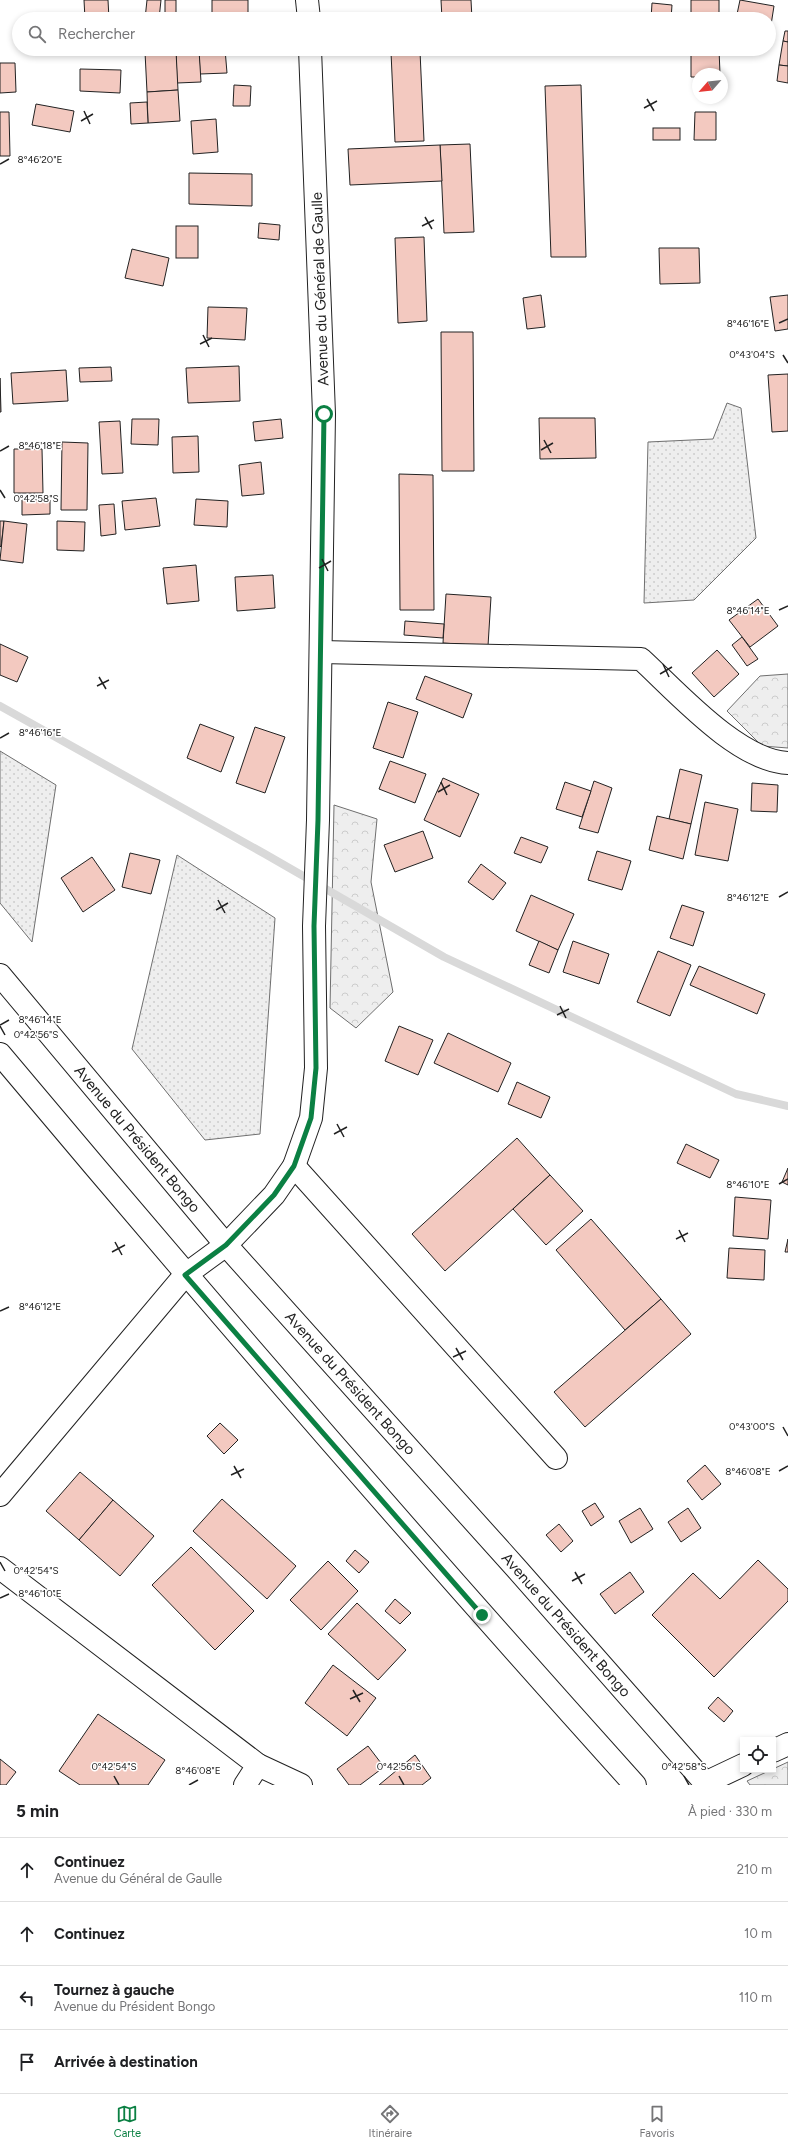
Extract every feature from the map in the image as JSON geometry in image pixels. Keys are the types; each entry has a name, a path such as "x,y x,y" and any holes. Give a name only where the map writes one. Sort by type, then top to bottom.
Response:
{"street":[{"path":"307,0 308,12"},
{"name":"Avenue du Général de Gaulle","path":"0,1495 185,1275 226,1245 274,1195 294,1166 311,1118 316,1068 314,926 318,820 324,414 310,56"},
{"path":"321,652 640,659 710,725 744,748 778,763 788,763"},
{"name":"Avenue du Président Bongo","path":"0,976 226,1245 516,1568 706,1784"},
{"path":"0,1054 185,1275 482,1615 634,1785"},
{"path":"294,1166 556,1458"},
{"path":"0,1568 258,1765 301,1785"},
{"path":"776,1750 788,1744"},
{"path":"245,1785 258,1765"},
{"path":"706,1784 740,1767"}],"green space":[{"path":"727,403 741,408 756,538 694,600 644,603 648,442 713,439"},
{"path":"788,674 788,748 762,746 727,711 760,676"},
{"path":"0,751 56,785 32,942 0,903"},
{"path":"334,805 377,819 371,882 393,992 356,1028 330,1008"},
{"path":"177,855 275,918 260,1134 205,1140 132,1049"},
{"path":"788,1762 788,1785 750,1785 747,1781 764,1773 776,1773 776,1768"}],"building":[{"path":"84,0 108,0 109,12 85,12"},
{"path":"147,0 161,0 160,12 146,12"},
{"path":"165,0 176,0 176,12 165,12"},
{"path":"212,0 248,0 248,12 212,12"},
{"path":"441,0 471,0 472,12 442,12"},
{"path":"691,0 719,0 719,12 691,12"},
{"path":"740,0 774,6 773,12 737,12"},
{"path":"652,3 672,5 672,12 651,12"},
{"path":"785,31 788,31 788,42 783,41"},
{"path":"783,41 788,42 788,66 779,65"},
{"path":"145,56 176,56 178,90 147,92"},
{"path":"176,56 199,56 201,82 177,83"},
{"path":"199,56 226,56 227,73 200,74"},
{"path":"391,56 420,56 424,141 395,142"},
{"path":"691,56 719,56 720,68 692,68 692,77"},
{"path":"0,63 15,63 16,92 0,93"},
{"path":"779,65 788,66 788,83 777,81"},
{"path":"80,69 121,70 120,93 80,91"},
{"path":"234,85 251,86 250,106 233,106"},
{"path":"581,85 586,257 551,257 545,86"},
{"path":"178,90 180,121 148,123 147,92"},
{"path":"147,102 148,123 131,124 130,103"},
{"path":"36,104 74,111 70,132 32,125"},
{"path":"0,112 9,112 10,156 0,156"},
{"path":"695,112 716,112 716,140 694,140"},
{"path":"216,119 218,152 193,154 191,121"},
{"path":"653,128 680,128 680,140 653,140"},
{"path":"470,144 474,232 444,233 440,145"},
{"path":"440,145 442,181 350,185 348,149"},
{"path":"189,173 252,174 252,206 189,204"},
{"path":"259,223 280,225 279,240 258,238"},
{"path":"176,226 198,226 198,258 176,258"},
{"path":"424,237 427,321 398,323 395,238"},
{"path":"659,248 699,248 700,283 660,284"},
{"path":"132,249 169,258 163,286 125,278"},
{"path":"541,295 545,327 527,329 523,298"},
{"path":"788,295 788,329 775,331 770,297"},
{"path":"208,307 247,308 245,340 207,338"},
{"path":"441,332 473,332 474,471 442,471"},
{"path":"239,366 240,401 188,403 186,368"},
{"path":"111,367 112,381 80,382 79,368"},
{"path":"66,370 68,401 13,404 11,373"},
{"path":"788,374 788,431 772,432 768,375"},
{"path":"0,378 1,412 0,412"},
{"path":"539,418 595,418 596,458 540,459"},
{"path":"132,419 159,419 158,445 131,444"},
{"path":"281,419 283,438 255,441 253,422"},
{"path":"120,421 123,473 102,474 99,422"},
{"path":"198,436 199,472 173,473 172,437"},
{"path":"62,442 88,443 87,510 61,510"},
{"path":"14,449 42,449 43,493 14,493"},
{"path":"261,462 264,494 242,496 239,465"},
{"path":"399,474 433,475 434,610 400,610"},
{"path":"156,498 160,526 125,530 122,501"},
{"path":"196,499 228,501 227,527 194,525"},
{"path":"22,500 50,500 50,514 22,515"},
{"path":"114,504 116,534 101,536 99,505"},
{"path":"0,521 4,521 1,547 0,546"},
{"path":"4,521 27,524 23,563 0,560"},
{"path":"57,521 85,522 84,551 57,550"},
{"path":"196,565 199,601 167,604 163,568"},
{"path":"273,575 275,608 237,611 235,577"},
{"path":"446,594 491,597 488,646 443,643"},
{"path":"758,599 778,626 750,647 729,620"},
{"path":"405,621 444,624 443,638 404,635"},
{"path":"742,637 758,659 747,666 732,645"},
{"path":"0,644 28,657 17,682 0,675"},
{"path":"717,650 739,674 714,697 692,673"},
{"path":"425,676 472,694 463,718 416,699"},
{"path":"388,702 418,712 403,758 373,748"},
{"path":"200,724 234,737 221,772 187,758"},
{"path":"255,727 285,737 265,793 236,783"},
{"path":"390,761 426,774 415,803 379,789"},
{"path":"680,769 702,775 691,824 669,819"},
{"path":"443,778 479,794 460,837 424,820"},
{"path":"594,781 612,788 598,833 579,828"},
{"path":"565,782 591,791 582,817 556,809"},
{"path":"752,783 778,785 777,812 751,811"},
{"path":"705,802 738,809 728,861 695,855"},
{"path":"657,816 691,824 683,859 649,850"},
{"path":"423,831 433,858 395,872 384,845"},
{"path":"521,837 548,847 541,863 514,853"},
{"path":"597,851 631,861 622,890 588,880"},
{"path":"130,853 160,860 151,894 122,887"},
{"path":"92,857 115,890 83,912 61,878"},
{"path":"481,864 506,883 493,900 468,882"},
{"path":"531,895 574,914 558,950 516,931"},
{"path":"682,905 704,912 693,946 670,938"},
{"path":"539,941 558,950 549,973 529,965"},
{"path":"573,941 609,954 599,984 563,972"},
{"path":"658,951 691,965 670,1016 637,1002"},
{"path":"699,966 765,994 757,1014 690,985"},
{"path":"399,1026 433,1040 418,1075 385,1061"},
{"path":"448,1033 511,1063 498,1092 434,1063"},
{"path":"517,1082 550,1097 541,1118 508,1104"},
{"path":"517,1138 550,1175 445,1271 412,1234"},
{"path":"686,1144 719,1160 710,1178 677,1163"},
{"path":"788,1168 788,1185 782,1182"},
{"path":"550,1175 583,1211 546,1245 513,1209"},
{"path":"735,1197 771,1200 768,1239 733,1236"},
{"path":"591,1219 661,1299 625,1330 556,1250"},
{"path":"788,1239 788,1252 785,1252"},
{"path":"729,1248 765,1250 764,1280 727,1278"},
{"path":"661,1299 691,1334 585,1427 554,1392"},
{"path":"220,1423 238,1440 224,1454 207,1436"},
{"path":"705,1465 721,1484 702,1500 687,1481"},
{"path":"80,1472 113,1500 79,1540 46,1511"},
{"path":"222,1499 296,1566 267,1599 193,1531"},
{"path":"113,1500 154,1536 120,1576 79,1540"},
{"path":"595,1503 604,1517 591,1526 582,1511"},
{"path":"640,1508 653,1529 631,1543 619,1521"},
{"path":"688,1508 701,1528 681,1542 668,1522"},
{"path":"559,1524 573,1541 561,1552 546,1535"},
{"path":"191,1547 254,1611 215,1650 152,1585"},
{"path":"355,1550 369,1562 359,1573 346,1561"},
{"path":"758,1560 788,1589 788,1601 714,1677 652,1615 693,1573 720,1599"},
{"path":"328,1561 358,1591 321,1630 290,1600"},
{"path":"630,1572 644,1592 615,1614 600,1594"},
{"path":"395,1599 411,1613 400,1624 385,1611"},
{"path":"357,1603 406,1650 378,1680 328,1634"},
{"path":"333,1665 376,1698 347,1736 305,1703"},
{"path":"718,1697 733,1711 724,1722 708,1708"},
{"path":"98,1714 165,1760 148,1785 80,1785 59,1771"},
{"path":"368,1746 384,1767 360,1785 349,1785 337,1769"},
{"path":"415,1755 431,1778 422,1785 379,1785"},
{"path":"0,1759 16,1772 6,1785 0,1785"}],"waterway":[{"path":"0,706 265,854 444,957 736,1094 788,1106"}],"route":[{"path":"324,414 318,820 314,926 316,1068 311,1118 294,1166 274,1195 226,1245 185,1275 482,1615"}]}
